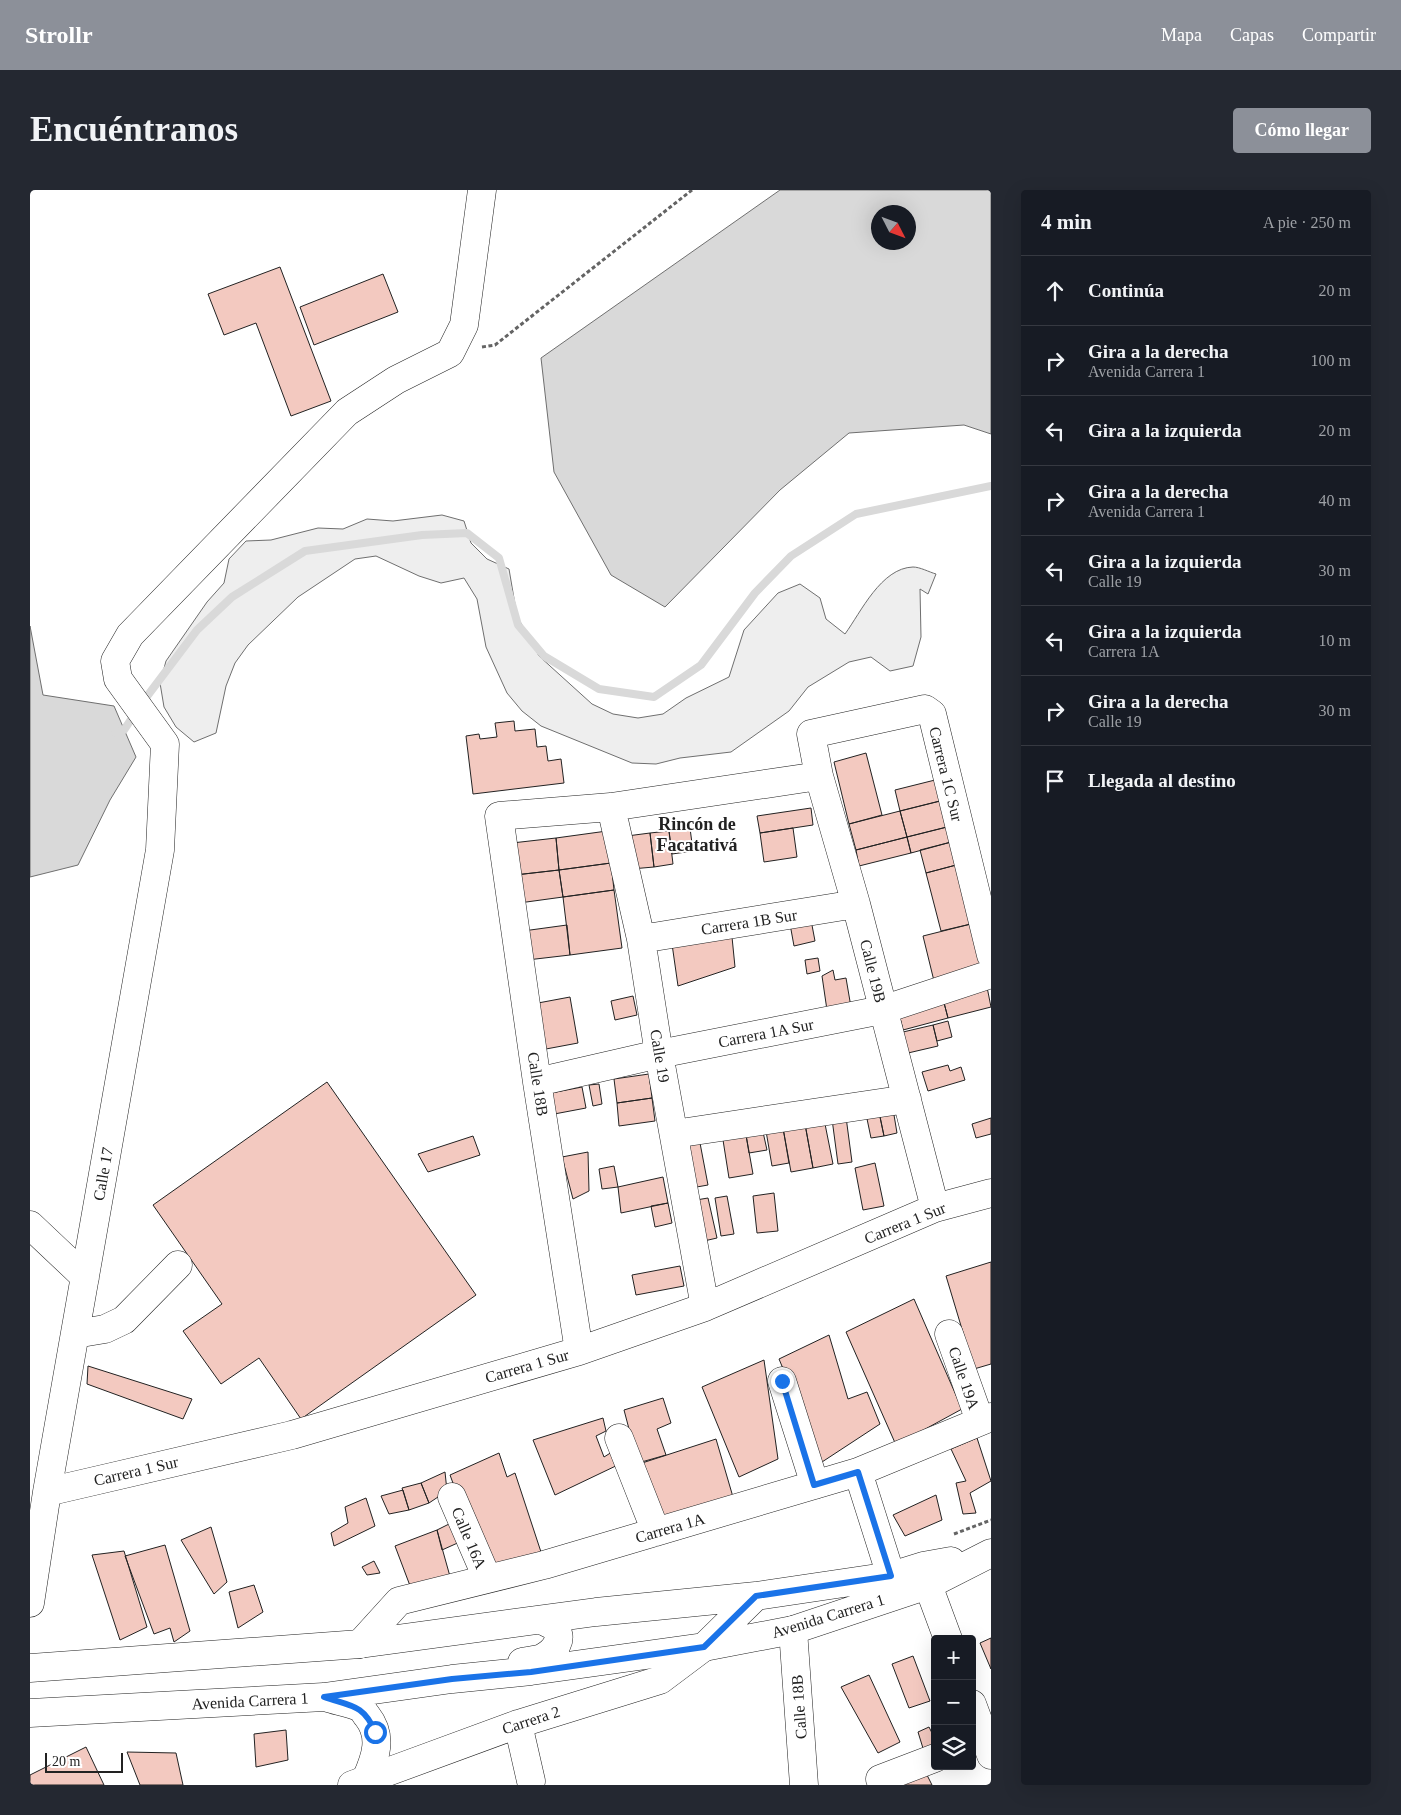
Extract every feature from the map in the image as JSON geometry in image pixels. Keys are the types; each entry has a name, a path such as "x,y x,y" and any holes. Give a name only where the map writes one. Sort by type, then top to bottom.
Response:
{"street":[{"path":"450,353 464,325 482,190"},
{"name":"Calle 17","path":"30,1603 47,1492 160,850 165,744 118,679 115,661 130,635 347,412 396,380 450,353"},
{"name":"Carrera 1C Sur","path":"811,734 925,709 932,714 991,955"},
{"name":"Calle 19B","path":"811,734 819,776 856,904 935,1208"},
{"path":"612,807 819,776"},
{"name":"Calle 18B","path":"579,1351 537,1082 499,816 612,807"},
{"name":"Calle 19","path":"612,807 642,939 659,1054 705,1307"},
{"name":"Carrera 1B Sur","path":"642,939 856,904"},
{"name":"Carrera 1A Sur","path":"537,1082 659,1054 882,1010 991,974"},
{"path":"674,1134 907,1099"},
{"name":"Carrera 1 Sur","path":"47,1492 292,1434 579,1351 705,1307 935,1208 991,1193"},
{"path":"30,1225 85,1276"},
{"path":"75,1334 105,1330 124,1320 178,1266"},
{"name":"Calle 19A","path":"949,1334 985,1419"},
{"path":"782,1381 814,1485"},
{"name":"Carrera 1A","path":"360,1644 399,1601 544,1565 858,1472 985,1419"},
{"path":"620,1438 656,1532"},
{"path":"858,1472 891,1576"},
{"name":"Calle 16A","path":"452,1497 487,1578"},
{"name":"Avenida Carrera 1","path":"30,1668 360,1644 596,1612 756,1596 891,1576 923,1566 991,1553"},
{"name":"Avenida Carrera 1","path":"30,1713 324,1697 452,1679 531,1672 704,1647 793,1630 928,1584 991,1553"},
{"path":"928,1584 947,1635"},
{"name":"Carrera 2","path":"359,1782 518,1724 660,1680 704,1647 756,1596"},
{"path":"452,1679 541,1658 555,1649 558,1642 558,1633 553,1626 542,1620"},
{"name":"Calle 18B","path":"793,1630 804,1785"},
{"path":"324,1697 362,1709 371,1721 377,1747 374,1760 359,1782"},
{"path":"976,1716 985,1743"},
{"path":"518,1724 531,1781"},
{"path":"880,1779 931,1760"}],"path":[{"path":"450,353 495,345 692,190"}],"shaded area":[{"path":"780,190 991,190 991,434 964,425 849,433 780,490 665,607 611,575 554,472 541,358"},
{"path":"442,515 464,521 471,543 487,559 509,569 517,616 539,656 592,704 613,714 638,718 663,714 686,698 729,677 744,630 778,593 800,584 820,598 826,619 845,634 865,603 891,575 902,569 913,567 936,574 928,594 920,589 921,637 913,666 890,671 871,657 849,662 808,687 789,711 731,752 680,758 656,764 632,763 541,726 522,711 507,693 486,647 477,599 464,578 441,583 419,576 376,556 355,559 298,597 248,645 235,663 226,686 216,733 194,742 176,727 164,707 160,683 166,661 207,602 224,583 229,559 246,541 271,540 318,528 343,529 367,519 393,521"},
{"path":"30,626 43,695 114,706 136,757 110,800 78,865 30,877"}],"building":[{"path":"280,267 331,401 291,416 256,323 224,335 208,294"},
{"path":"383,274 398,312 314,345 300,307"},
{"path":"514,721 515,731 535,729 537,747 546,746 548,761 561,759 564,783 473,794 466,736 479,734 480,739 497,737 495,723"},
{"path":"866,753 882,815 849,824 834,762"},
{"path":"939,779 944,800 900,811 895,790"},
{"path":"944,800 951,826 907,837 900,811"},
{"path":"811,808 813,825 760,833 757,816"},
{"path":"900,811 907,837 856,850 849,824"},
{"path":"951,826 955,841 911,853 907,837"},
{"path":"690,828 693,851 672,854 669,831"},
{"path":"793,828 797,857 764,862 760,833"},
{"path":"607,831 611,863 559,870 556,838"},
{"path":"669,831 673,864 654,867 650,833"},
{"path":"650,833 654,867 631,869 627,836"},
{"path":"907,837 911,853 859,866 856,850"},
{"path":"556,838 559,870 515,875 512,843"},
{"path":"955,841 960,864 926,873 920,850"},
{"path":"611,863 614,890 563,897 559,870"},
{"path":"960,864 975,923 941,931 926,873"},
{"path":"559,870 563,897 519,903 515,875"},
{"path":"614,890 622,948 570,955 563,897"},
{"path":"811,920 815,941 794,946 790,924"},
{"path":"975,923 986,968 934,981 923,936"},
{"path":"567,925 570,955 527,960 523,931"},
{"path":"731,927 735,967 678,986 672,944"},
{"path":"818,958 820,971 807,974 805,960"},
{"path":"833,970 835,980 846,978 852,1013 828,1017 822,976"},
{"path":"987,987 991,1007 948,1018 943,999"},
{"path":"633,996 637,1015 615,1020 611,1001"},
{"path":"570,997 578,1043 546,1049 538,1003"},
{"path":"943,999 948,1018 903,1030 898,1010"},
{"path":"948,1021 952,1037 937,1041 933,1025"},
{"path":"933,1025 938,1046 908,1053 903,1032"},
{"path":"948,1065 950,1071 961,1067 965,1080 928,1091 922,1072"},
{"path":"649,1074 652,1098 617,1103 614,1079"},
{"path":"327,1082 476,1295 301,1419 259,1358 221,1384 183,1331 222,1304 153,1205"},
{"path":"599,1084 602,1104 593,1106 589,1085"},
{"path":"582,1087 586,1108 549,1115 546,1094"},
{"path":"652,1098 655,1121 619,1126 617,1103"},
{"path":"893,1109 897,1133 884,1136 879,1112"},
{"path":"879,1112 884,1136 871,1138 866,1114"},
{"path":"846,1117 852,1162 838,1164 832,1119"},
{"path":"991,1118 991,1134 976,1138 972,1124"},
{"path":"824,1119 833,1164 813,1168 805,1124"},
{"path":"805,1124 813,1168 791,1172 783,1128"},
{"path":"783,1128 789,1163 772,1166 766,1131"},
{"path":"763,1132 767,1150 749,1153 746,1135"},
{"path":"746,1135 753,1174 729,1178 723,1140"},
{"path":"473,1136 480,1155 428,1172 418,1154"},
{"path":"700,1143 708,1185 691,1188 683,1147"},
{"path":"588,1152 589,1191 573,1199 562,1157"},
{"path":"875,1163 884,1206 863,1210 855,1168"},
{"path":"614,1166 618,1187 602,1189 599,1169"},
{"path":"663,1177 668,1203 621,1213 618,1187"},
{"path":"774,1193 778,1231 757,1233 753,1196"},
{"path":"727,1196 734,1234 721,1236 715,1198"},
{"path":"708,1198 717,1238 704,1241 696,1200"},
{"path":"668,1203 672,1223 655,1227 651,1206"},
{"path":"991,1262 991,1364 974,1369 946,1276"},
{"path":"680,1266 684,1286 636,1295 632,1275"},
{"path":"914,1299 962,1409 896,1445 846,1332"},
{"path":"829,1335 848,1399 867,1392 880,1424 822,1462 779,1359"},
{"path":"764,1360 778,1459 739,1477 702,1387"},
{"path":"88,1366 192,1399 183,1419 87,1384"},
{"path":"663,1398 671,1423 657,1429 666,1455 638,1463 624,1410"},
{"path":"603,1418 606,1431 596,1436 604,1457 620,1447 622,1463 555,1495 533,1440"},
{"path":"977,1438 991,1481 970,1493 976,1513 963,1514 956,1483 966,1481 951,1449"},
{"path":"716,1439 733,1497 657,1520 639,1464"},
{"path":"499,1453 507,1477 515,1473 541,1552 484,1567 450,1475"},
{"path":"445,1472 447,1491 429,1503 421,1483"},
{"path":"421,1483 429,1503 409,1510 402,1488"},
{"path":"403,1490 409,1510 389,1514 381,1496"},
{"path":"936,1495 942,1520 905,1536 893,1515"},
{"path":"366,1498 375,1526 334,1546 331,1533 348,1523 345,1507"},
{"path":"455,1521 462,1541 442,1550 437,1530"},
{"path":"211,1527 227,1582 214,1594 181,1540"},
{"path":"437,1530 451,1580 412,1591 395,1546"},
{"path":"165,1545 190,1631 174,1642 170,1628 154,1634 125,1556"},
{"path":"124,1551 147,1627 120,1640 92,1555"},
{"path":"374,1561 380,1573 367,1575 362,1567"},
{"path":"254,1585 263,1612 238,1628 229,1592"},
{"path":"991,1638 991,1669 980,1643"},
{"path":"913,1656 930,1701 909,1708 892,1664"},
{"path":"869,1675 900,1742 878,1753 841,1687"},
{"path":"929,1727 931,1731 931,1754 926,1758 918,1732"},
{"path":"286,1730 288,1760 256,1767 254,1734"},
{"path":"86,1747 104,1785 30,1785 30,1775"},
{"path":"127,1752 176,1753 183,1785 140,1785"},
{"path":"926,1773 932,1785 893,1785"}],"waterway":[{"path":"142,703 197,630 232,597 305,551 422,535 467,533 499,558 518,625 544,656 599,689 654,697 701,665 755,593 791,556 856,514 991,486"},
{"path":"115,733 124,730 136,712"}],"district":[{"name":"Rincón de Facatativá","path":"697,834"}],"route":[{"path":"375,1732 371,1721 362,1709 324,1697 452,1679 531,1672 704,1647 756,1596 891,1576 858,1472 814,1485 782,1381"}]}
